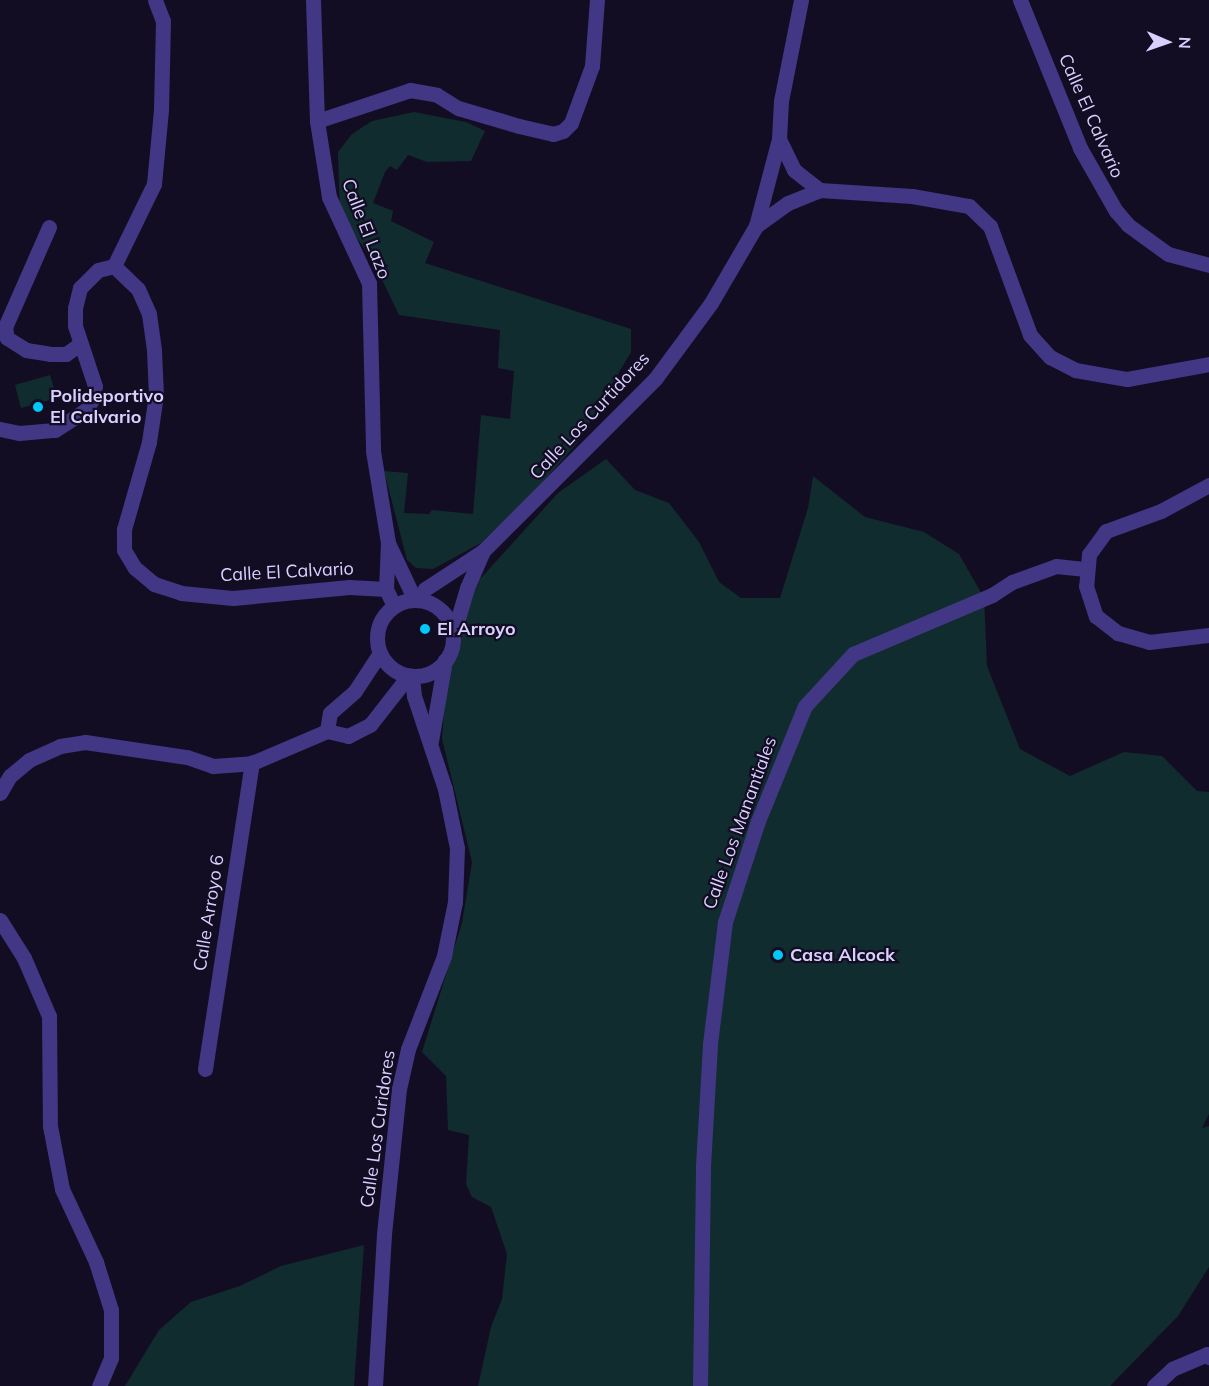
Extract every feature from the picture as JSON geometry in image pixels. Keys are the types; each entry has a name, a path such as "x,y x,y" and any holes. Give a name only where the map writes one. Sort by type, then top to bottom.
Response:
{"street":[{"path":"0,429 19,434 55,430 86,410 93,398 95,386 80,344 75,308 80,288 98,270 114,266 154,184 162,110 163,21 155,0"},
{"name":"Calle El Lazo","path":"314,0 317,121 329,197 369,283 373,451 388,543 386,589 394,606"},
{"path":"317,121 410,90 437,95 458,108 519,126 553,134 563,131 571,123 592,66 597,0"},
{"path":"756,226 779,139 781,101 801,0"},
{"name":"Calle El Calvario","path":"1020,0 1080,148 1116,211 1128,225 1168,254 1209,265"},
{"path":"779,139 794,170 820,190"},
{"name":"Calle Los Curtidores","path":"416,600 425,589 483,550 655,379 711,303 756,226 788,203 820,190 912,196 969,206 990,226 1030,335 1050,357 1075,370 1126,379 1209,364"},
{"path":"49,227 5,327 8,338 26,350 66,354 80,344"},
{"name":"Calle El Calvario","path":"114,266 138,289 149,314 154,351 156,394 149,442 124,529 124,550 135,568 154,584 181,593 233,598 349,587 386,589"},
{"path":"1209,485 1161,511 1106,531 1089,554 1086,569 1088,602 1105,626 1118,633 1149,642 1209,635"},
{"name":"Calle El Lazo","path":"388,543 416,600"},
{"name":"Calle Los Curtidores","path":"453,637 467,588 483,550"},
{"name":"Calle Los Manantiales","path":"700,1386 704,1155 710,1044 725,922 758,821 805,706 853,654 992,595 1023,578 1056,566 1086,569"},
{"path":"431,744 445,660 453,637 446,616 429,602 416,600 394,606 378,627 380,653 387,664 410,676 430,672 445,660"},
{"path":"327,731 330,713 355,691 380,653"},
{"path":"0,793 10,776 29,760 60,746 85,742 187,757 213,766 252,763 327,731 348,736 370,725 410,676"},
{"path":"410,676 431,744"},
{"name":"Calle Los Curidores","path":"375,1386 384,1234 399,1089 408,1049 444,956 455,902 457,848 445,789 431,744"},
{"name":"Calle Arroyo 6","path":"205,1069 252,763"},
{"path":"0,920 24,958 49,1016 50,1126 62,1189 96,1262 111,1310 111,1358 99,1386"},
{"path":"1154,1386 1172,1369 1208,1355"}],"green space":[{"path":"414,112 466,122 485,131 471,161 427,162 408,155 397,170 390,166 385,172 373,203 393,211 391,221 434,242 425,263 631,329 631,352 577,443 537,489 481,543 433,569 416,568 407,560 384,471 408,473 404,513 429,514 432,510 473,514 481,415 510,419 514,371 498,368 500,330 399,315 372,259 340,215 338,152 352,134 372,121"},
{"path":"50,375 57,398 21,408 15,385"},
{"path":"606,459 635,490 669,503 699,542 719,582 741,598 780,598 808,508 813,476 865,517 924,532 959,554 984,598 987,666 1020,749 1070,776 1124,752 1162,756 1197,791 1209,792 1209,1114 1202,1128 1209,1126 1209,1267 1178,1316 1110,1386 478,1386 491,1327 502,1299 507,1254 491,1207 472,1197 466,1184 469,1135 448,1130 446,1076 422,1052 462,923 472,862 442,739 446,683 466,611 480,579 558,493"},
{"path":"364,1245 354,1386 125,1386 159,1330 191,1302 240,1286 281,1266"}],"place":[{"name":"Polideportivo El Calvario","path":"38,407"},
{"name":"El Arroyo","path":"425,629"},
{"name":"Casa Alcock","path":"778,955"}]}
